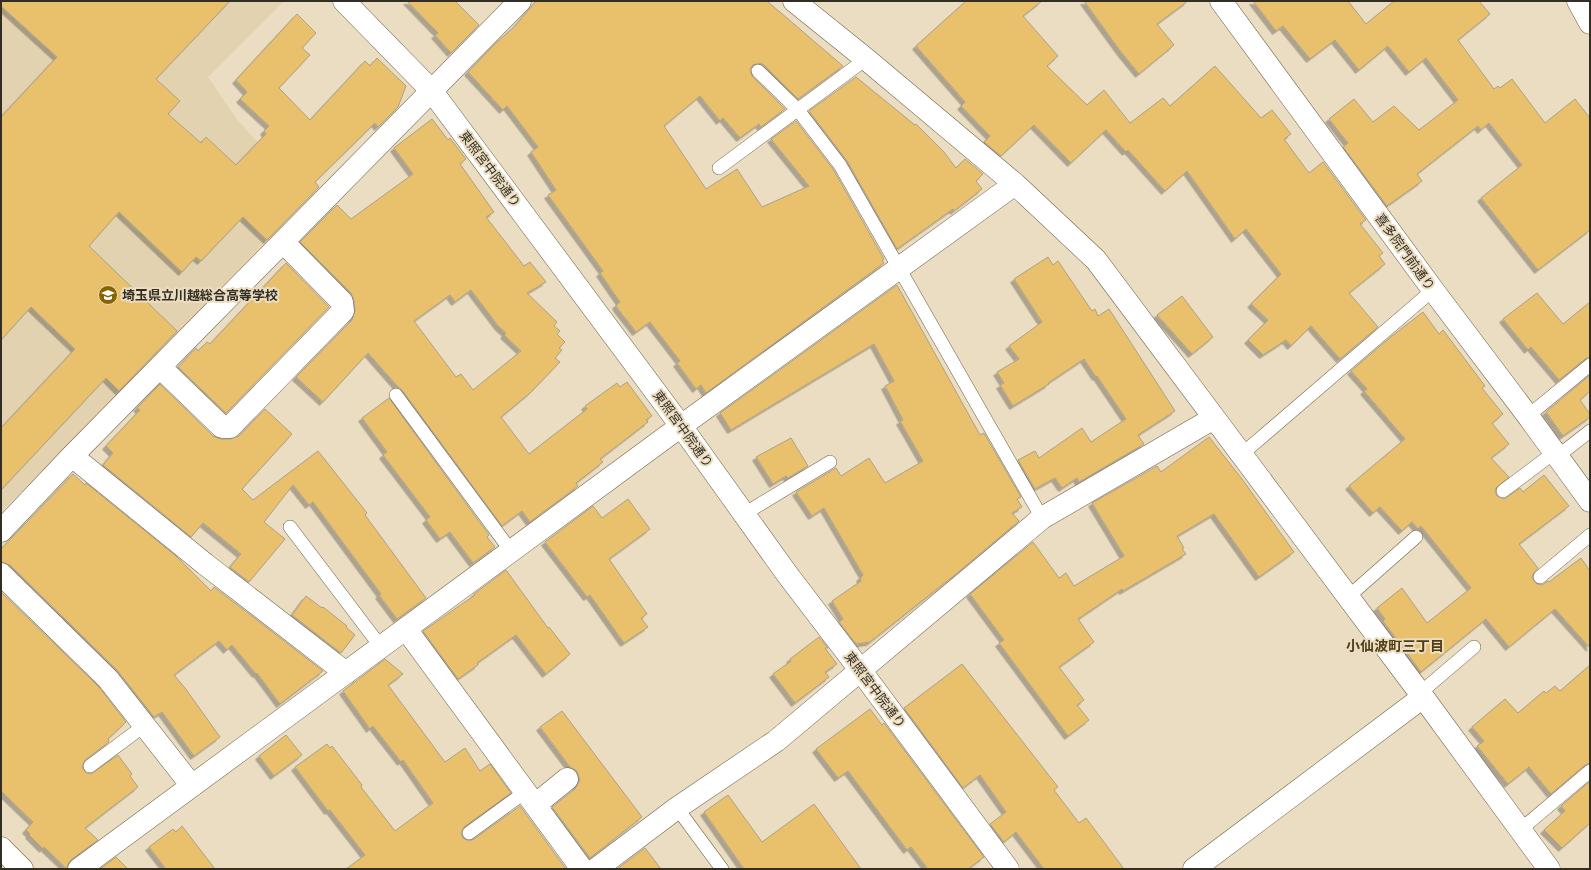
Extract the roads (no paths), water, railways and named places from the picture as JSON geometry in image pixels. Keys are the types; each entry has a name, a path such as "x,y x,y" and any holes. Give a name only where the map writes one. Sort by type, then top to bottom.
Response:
{"street":[{"name":"東照宮中院通り","path":"344,1 431,90 681,426 787,574 861,670 1008,869"},
{"path":"1,531 72,456 520,1"},
{"path":"794,1 866,59 1015,184 1096,260 1422,695 1549,869"},
{"name":"喜多院門前通り","path":"1221,1 1590,502"},
{"path":"1578,1 1590,23"},
{"path":"79,869 681,426 1015,184"},
{"path":"160,367 222,427 230,427 236,422 343,311 342,302 283,242"},
{"path":"596,869 678,808 776,741 1042,518 1214,418"},
{"path":"72,456 205,564 346,673"},
{"path":"1,574 108,679 192,786"},
{"path":"406,629 582,869"},
{"path":"1194,869 1422,695"},
{"path":"530,798 567,779"},
{"path":"1,848 22,869"}],"lane":[{"path":"718,168 866,59"},
{"path":"758,71 798,110 840,165 1042,518"},
{"path":"1242,454 1433,290"},
{"path":"1528,416 1590,365"},
{"path":"396,395 511,551"},
{"path":"1503,491 1590,431"},
{"path":"744,514 830,462"},
{"path":"290,527 381,648"},
{"path":"1540,577 1590,535"},
{"path":"1348,598 1416,537"},
{"path":"1422,695 1474,647"},
{"path":"90,766 145,725"},
{"path":"1520,830 1590,771"},
{"path":"469,833 530,798"},
{"path":"678,808 722,869"}],"place":[{"name":"埼玉県立川越総合高等学校","path":"108,295"}],"district":[{"name":"小仙波町三丁目","path":"1395,646"}]}
